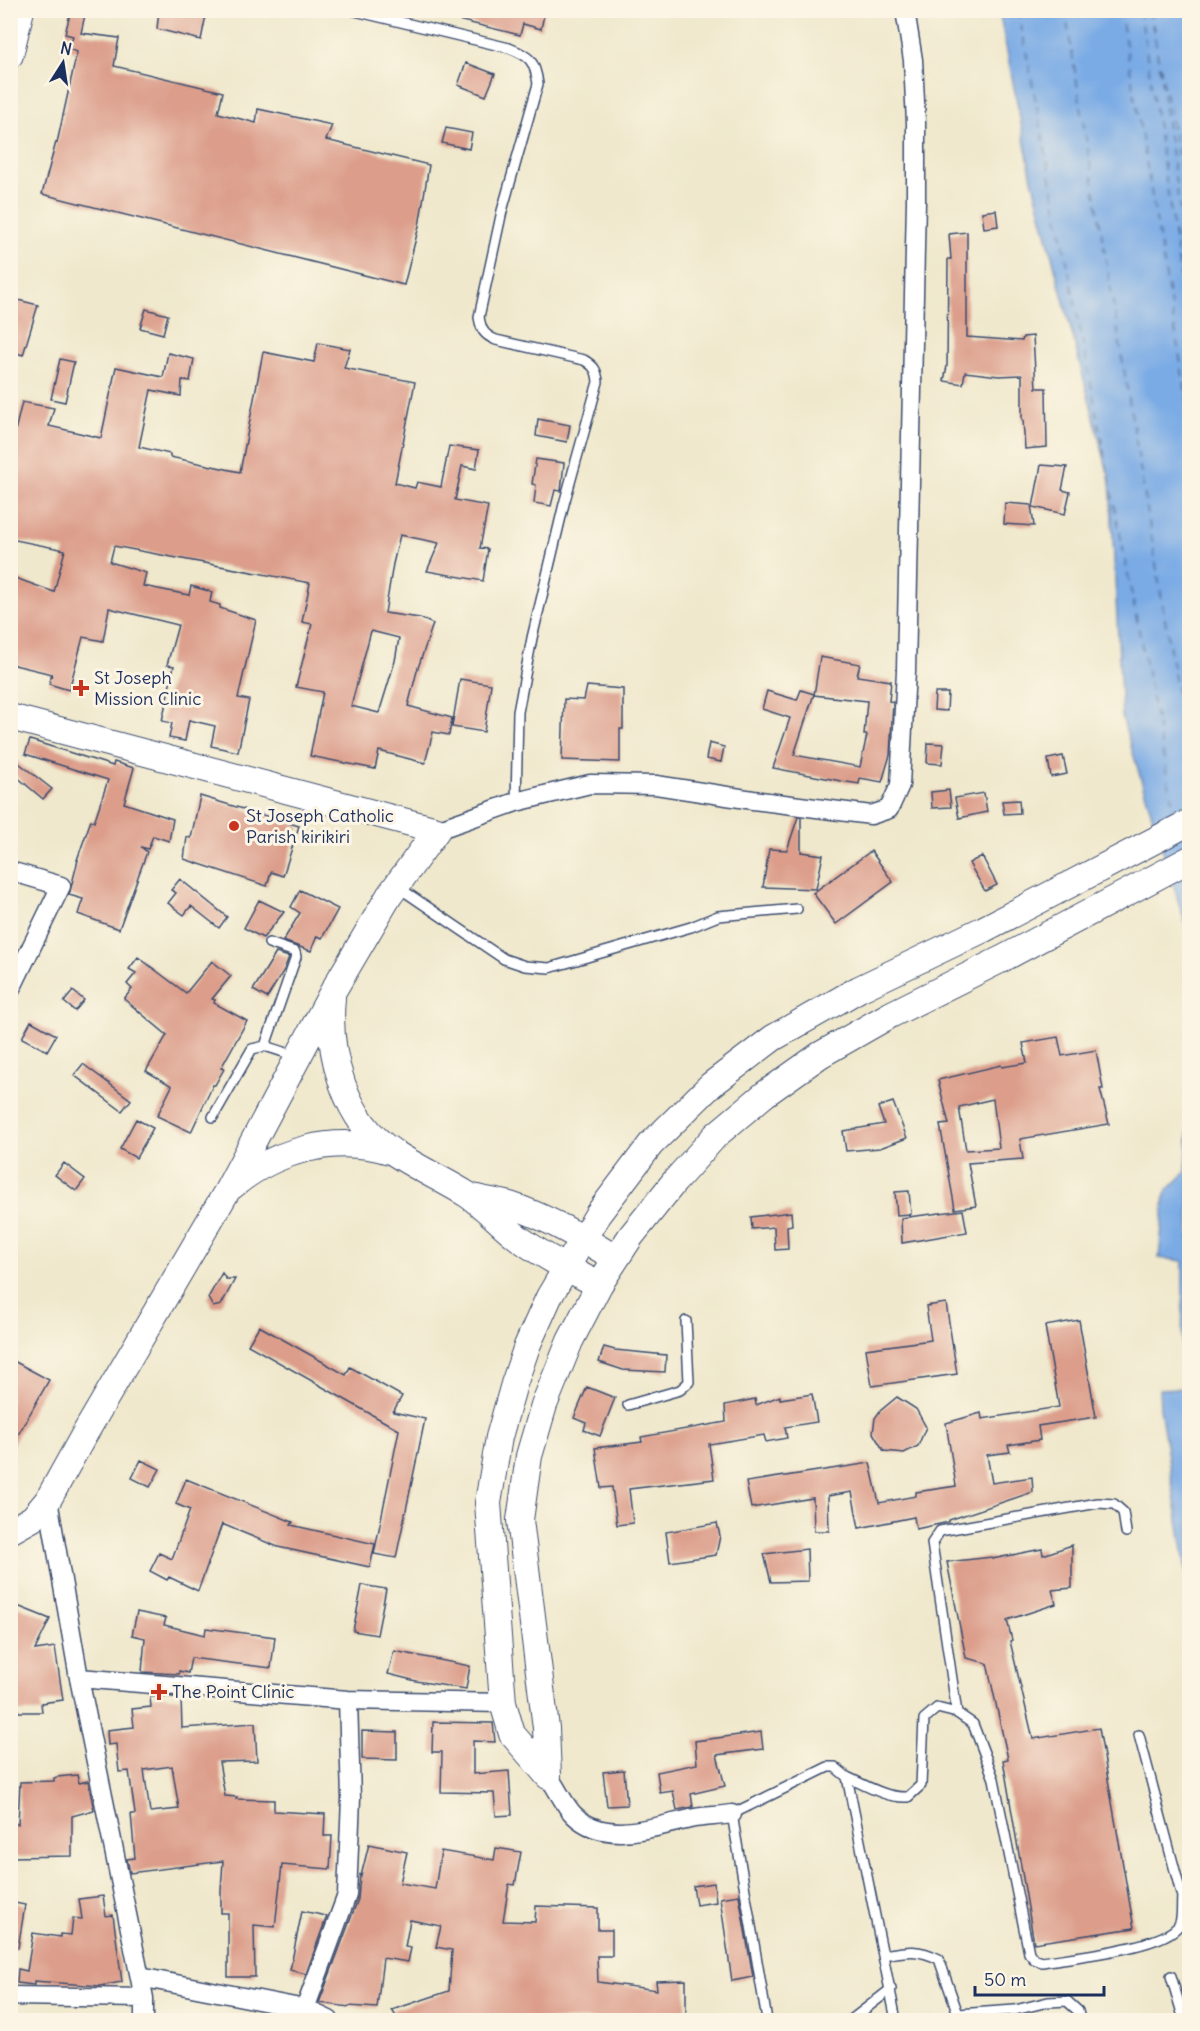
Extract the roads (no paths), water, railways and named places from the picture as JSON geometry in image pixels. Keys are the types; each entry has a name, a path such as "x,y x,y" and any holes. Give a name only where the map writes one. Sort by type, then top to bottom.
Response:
{"main road":[{"path":"10,55 21,10"},
{"path":"10,717 437,830 396,885 333,991 226,1191 48,1500 33,1518 10,1531"},
{"path":"548,1776 512,1734 502,1703 488,1503 499,1437 514,1384 536,1326 565,1267 615,1189 651,1144 711,1085 773,1038 849,994 984,929 1190,822"},
{"path":"548,1776 546,1728 520,1520 529,1456 544,1405 570,1341 615,1258 675,1181 716,1135 765,1094 820,1055 890,1015 1190,859"},
{"path":"333,991 330,1021 338,1070 360,1119 374,1138 392,1152 470,1196 519,1239 599,1285"},
{"path":"226,1191 268,1161 293,1152 320,1146 346,1144 369,1145 392,1152"},
{"path":"470,1196 525,1211 583,1239 615,1258"}],"street":[{"path":"437,830 516,802 590,784 656,785 871,815 889,809 900,785 906,671 916,201 913,60 905,10"},
{"path":"10,871 61,886 10,992"},
{"path":"48,1500 79,1678 144,1998 144,2020"},
{"path":"79,1678 348,1700 502,1703"},
{"path":"305,2008 347,1895 351,1798 348,1700"},
{"path":"548,1776 574,1815 589,1825 610,1832 639,1831 695,1818 732,1814"},
{"path":"140,1977 305,2008 329,2020"},
{"path":"10,1996 144,1998"}],"lane":[{"path":"351,10 509,48 526,55 536,68 538,84 502,211 479,317 480,327 486,336 496,340 584,360 591,364 597,372 598,382 564,504 531,638 518,712 516,802"},
{"path":"396,885 504,959 525,966 549,968 691,927 718,915 797,909"},
{"path":"265,1046 296,957 295,952 269,943"},
{"path":"213,1117 252,1049 265,1046 298,1057"},
{"path":"628,1405 680,1390 689,1382 686,1321"},
{"path":"957,1713 932,1543 940,1531 1098,1503 1114,1504 1123,1512 1126,1532"},
{"path":"767,2020 732,1814 828,1767 835,1767 847,1777 883,1794 908,1797 921,1785 924,1719 937,1708 957,1713 973,1724 994,1779 1029,1953 1034,1959 1042,1962 1148,1943 1170,1934 1180,1923 1182,1897 1139,1735"},
{"path":"847,1777 896,2020"},
{"path":"883,1955 913,1950 926,1952 939,1959 958,2017 1066,2001 1078,2011 1080,2020"},
{"path":"1171,1976 1184,2020"},
{"path":"851,2020 891,1989"},
{"path":"1015,2010 1017,2020"}],"water":[{"path":"999,11 1189,11 1189,936 1122,717 1110,480 1032,179"},
{"path":"1189,1120 1190,1588 1160,1408 1159,1389 1182,1388 1183,1261 1159,1258 1165,1193 1186,1172"}],"place":[{"name":"St Joseph Mission Clinic","path":"81,688"},
{"name":"St Joseph Catholic Parish kirikiri","path":"234,826"},
{"name":"The Point Clinic","path":"159,1692"}]}
